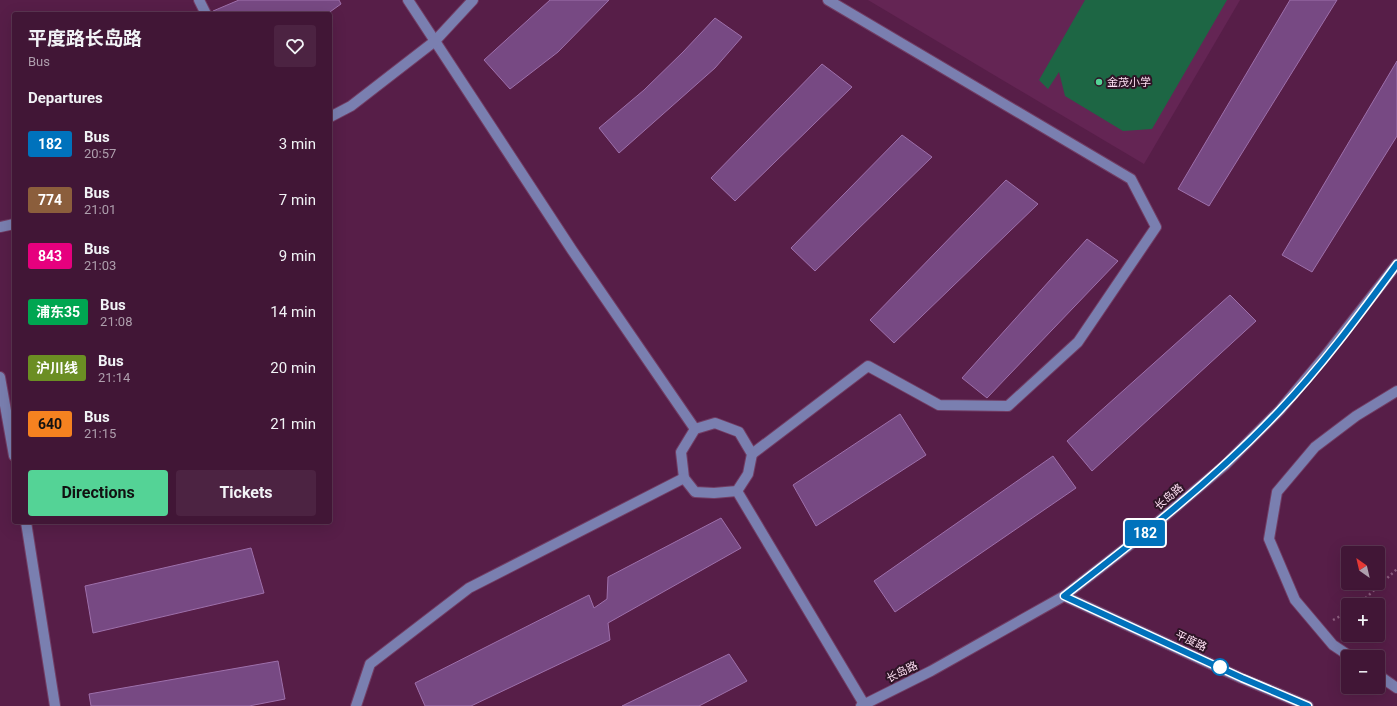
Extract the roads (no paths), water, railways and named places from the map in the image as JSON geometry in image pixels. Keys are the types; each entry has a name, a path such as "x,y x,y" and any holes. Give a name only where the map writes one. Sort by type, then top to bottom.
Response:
{"street":[{"path":"200,0 205,12"},
{"path":"408,0 572,250 695,429"},
{"path":"332,116 351,106 435,41 473,0"},
{"path":"752,454 868,366 939,404 1008,406 1078,342 1156,227 1131,179 828,0"},
{"path":"0,227 12,224"},
{"name":"长岛路","path":"862,705 931,671 1064,596 1145,533 1225,465 1269,421 1326,356 1397,264"},
{"path":"0,377 12,445"},
{"path":"1341,650 1333,645 1295,600 1269,538 1277,492 1315,447 1356,416 1397,392"},
{"path":"715,424 740,432 752,454 748,474 737,491 714,493 695,492 684,478 681,452 695,429 715,424"},
{"path":"356,706 370,664 470,588 684,478"},
{"path":"737,491 862,705"},
{"path":"26,524 55,706"},
{"name":"平度路","path":"1064,596 1242,678 1308,706"},
{"path":"1385,680 1397,688"}],"place":[{"name":"金茂小学","path":"1099,82"}]}
